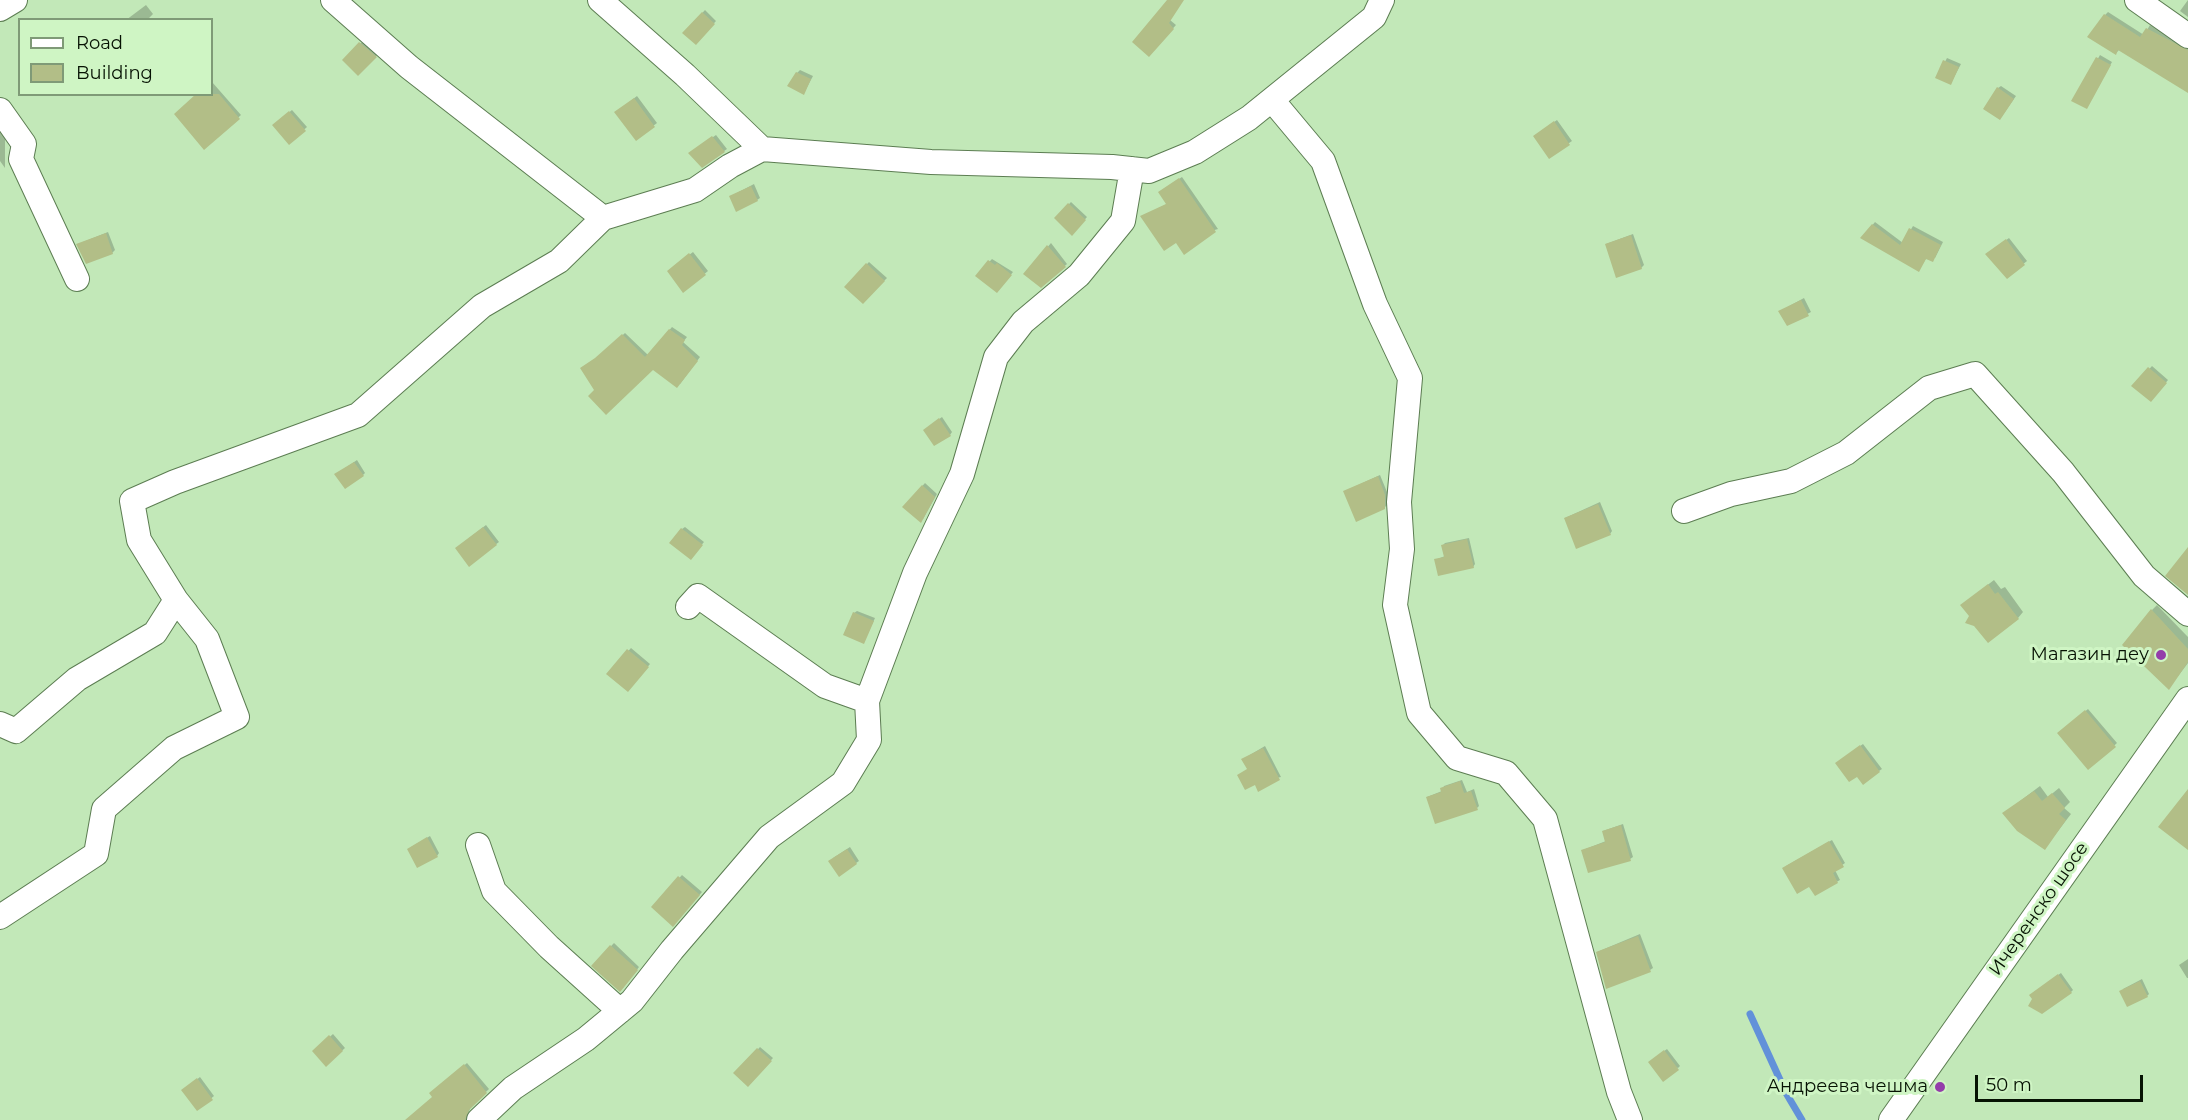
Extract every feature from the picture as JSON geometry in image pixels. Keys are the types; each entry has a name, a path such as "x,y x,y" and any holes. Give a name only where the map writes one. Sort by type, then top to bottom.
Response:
{"street":[{"path":"0,9 15,0"},
{"path":"333,0 409,67 603,218"},
{"path":"600,0 685,75 762,149"},
{"path":"0,917 96,854 104,809 174,748 237,717 207,639 176,600 139,540 132,501 175,482 358,416 482,306 559,261 603,218 695,190 730,166 762,149 931,162 1149,171 1195,152 1272,100 1374,17 1382,0"},
{"path":"2137,0 2188,36"},
{"path":"1272,100 1323,161 1375,304 1410,378 1400,502 1402,549 1395,605 1419,713 1457,758 1506,773 1545,819 1619,1092 1630,1120"},
{"path":"0,111 24,144 21,159 77,279"},
{"path":"479,1120 513,1088 586,1040 632,1000 769,837 843,783 868,740 867,701 915,573 962,474 996,357 1023,322 1079,275 1123,221 1132,169"},
{"path":"1684,511 1731,494 1791,481 1846,453 1929,388 1975,375 2063,472 2144,576 2188,614"},
{"path":"688,607 698,596 825,686 867,701"},
{"path":"0,724 16,732 77,679 155,633 176,600"},
{"name":"Ичеренско шосе","path":"1895,1119 2188,699"},
{"path":"478,845 494,891 549,948 620,1011"}],"building":[{"path":"1167,0 1184,0 1169,23 1174,29 1149,57 1132,42"},
{"path":"702,12 715,24 696,45 682,33"},
{"path":"2104,14 2140,37 2146,28 2188,50 2188,93 2118,50 2116,55 2087,37"},
{"path":"359,42 377,57 358,76 342,60"},
{"path":"2096,57 2111,65 2087,109 2071,101"},
{"path":"1943,60 1959,67 1951,85 1935,78"},
{"path":"796,72 811,79 804,95 787,86"},
{"path":"1997,87 2014,99 2000,120 1983,109"},
{"path":"219,94 240,119 204,150 174,114 194,96"},
{"path":"634,98 655,127 636,141 614,112"},
{"path":"289,111 306,131 289,145 272,125"},
{"path":"1554,121 1570,145 1549,159 1533,136"},
{"path":"712,136 725,152 702,168 688,153"},
{"path":"1179,178 1216,232 1184,255 1176,243 1164,251 1140,216 1166,204 1158,192"},
{"path":"751,186 758,201 736,212 729,196"},
{"path":"1068,203 1086,220 1072,236 1054,218"},
{"path":"1872,224 1900,245 1909,228 1941,245 1933,262 1926,259 1919,272 1860,238"},
{"path":"106,233 113,254 86,264 76,244"},
{"path":"1631,235 1642,269 1616,278 1605,244"},
{"path":"2006,239 2025,265 2007,279 1985,254"},
{"path":"1047,245 1066,267 1041,288 1023,274"},
{"path":"689,253 706,275 683,293 667,271"},
{"path":"988,260 995,265 997,263 1012,275 997,293 975,276"},
{"path":"866,263 885,281 863,304 844,287"},
{"path":"1801,300 1809,316 1787,326 1778,311"},
{"path":"669,329 685,340 682,345 698,361 677,388 653,370 606,415 588,396 594,390 580,368 622,334 645,357"},
{"path":"2148,367 2167,383 2151,402 2131,386"},
{"path":"939,418 951,436 934,446 923,430"},
{"path":"354,462 364,476 345,489 334,474"},
{"path":"1378,476 1385,495 1385,509 1356,522 1343,491"},
{"path":"922,485 935,497 921,523 902,507"},
{"path":"1598,504 1611,535 1576,549 1564,518"},
{"path":"483,527 497,545 469,567 455,548"},
{"path":"681,528 703,545 691,560 669,543"},
{"path":"1467,539 1474,568 1438,576 1434,559 1444,557 1441,545"},
{"path":"2188,547 2188,595 2165,576"},
{"path":"1988,584 1995,594 1998,592 2019,619 1988,643 1974,626 1965,623 1969,616 1960,605"},
{"name":"Магазин деу","path":"2151,609 2188,649 2188,662 2169,690 2122,645"},
{"path":"853,612 874,621 864,644 843,635"},
{"path":"627,649 649,667 628,692 606,674"},
{"path":"2085,710 2116,747 2088,770 2057,733"},
{"path":"1860,745 1880,772 1863,785 1857,777 1849,782 1835,763"},
{"path":"1263,748 1280,780 1258,792 1255,785 1245,790 1237,775 1247,769 1241,759"},
{"path":"1460,781 1464,793 1471,791 1478,810 1435,824 1426,797 1441,792 1440,788"},
{"path":"2188,789 2188,850 2158,827"},
{"path":"2034,791 2042,801 2052,793 2065,808 2059,814 2066,820 2045,850 2017,831 2002,813"},
{"path":"1621,825 1631,861 1588,873 1581,850 1605,842 1602,831"},
{"path":"427,837 438,857 417,868 407,849"},
{"path":"1829,841 1844,867 1833,873 1838,883 1815,896 1809,887 1797,894 1782,868"},
{"path":"847,849 857,864 839,877 828,861"},
{"path":"678,876 700,895 673,927 651,907"},
{"path":"1638,936 1651,972 1606,989 1596,952"},
{"path":"610,945 638,970 620,992 591,966"},
{"path":"2058,974 2072,993 2042,1014 2028,1006 2032,999 2029,995"},
{"path":"2140,981 2148,997 2127,1007 2119,991"},
{"path":"329,1035 343,1051 326,1067 312,1051"},
{"path":"757,1048 772,1061 748,1087 733,1073"},
{"path":"1664,1050 1679,1070 1663,1082 1648,1062"},
{"path":"464,1064 487,1093 469,1110 465,1120 405,1120 432,1097 429,1093"},
{"path":"197,1078 213,1100 197,1111 181,1090"}],"waterway":[{"path":"1750,1014 1786,1093 1802,1120"}],"place":[{"name":"Магазин деу","path":"2161,655"},
{"name":"Андреева чешма","path":"1940,1087"}]}
